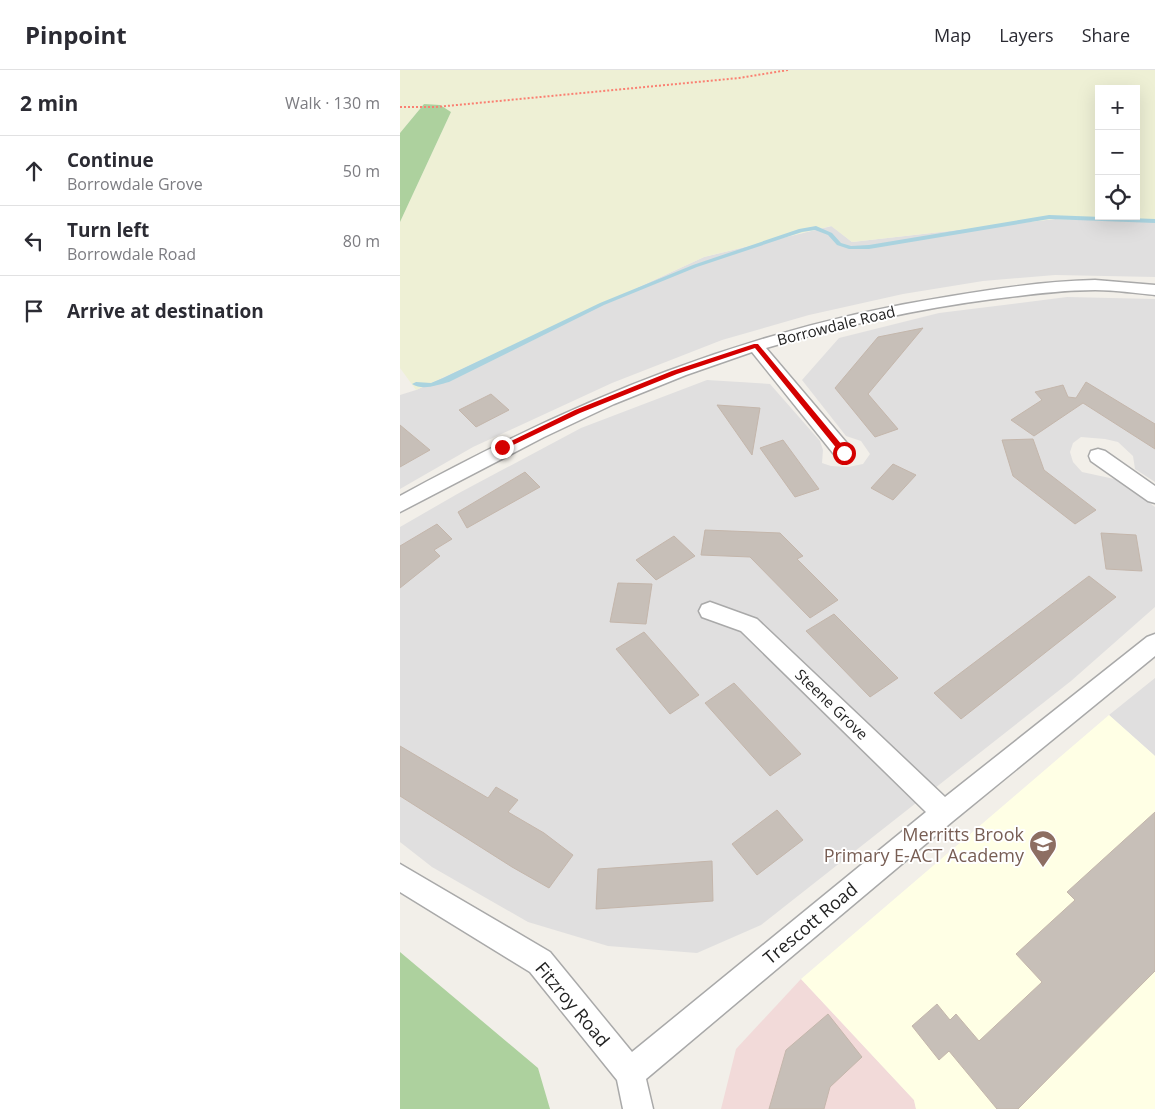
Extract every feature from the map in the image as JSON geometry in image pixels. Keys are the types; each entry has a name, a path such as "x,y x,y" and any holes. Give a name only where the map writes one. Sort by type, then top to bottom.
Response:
{"street":[{"name":"Borrowdale Road","path":"400,505 502,447 578,412 674,372 829,324 890,310 952,299 1033,289 1095,285 1155,290"},
{"path":"756,346 844,453"},
{"path":"1098,456 1155,496"},
{"name":"Steene Grove","path":"710,611 749,625 944,813"},
{"name":"Trescott Road","path":"630,1073 944,813 1155,643"},
{"name":"Fitzroy Road","path":"400,877 540,962 630,1073 638,1109"}],"path":[{"path":"400,107 436,107 740,78 788,70"}],"shaded area":[{"path":"400,70 1155,70 1155,222 1055,219 852,242 831,226 704,257 416,390 400,368 400,222 451,112 424,104 400,133"},
{"path":"1055,219 1155,222 1155,277 1055,275 983,281 903,294 809,315 722,340 612,383 473,447 400,489 400,395 416,390 704,257 832,226 852,242"},
{"path":"1067,297 1155,299 1155,482 1135,469 1133,456 1118,442 1081,437 1073,443 1070,452 1073,462 1082,472 1119,480 1155,507 1155,607 1071,681 761,925 697,953 608,946 528,922 432,867 400,842 400,527 459,493 581,428 707,380 770,384 820,441 823,450 822,463 831,466 848,467 863,464 870,454 861,441 846,436 802,380 839,338 939,313"},
{"path":"1155,678 1155,756 1109,715"},
{"name":"Merritts Brook Primary E-ACT Academy","path":"1109,715 1155,756 1155,1109 916,1109 914,1100 801,979"},
{"path":"801,979 914,1100 916,1109 721,1109 736,1049"}],"green space":[{"path":"424,104 440,105 451,112 400,222 400,133"},
{"path":"400,952 538,1068 550,1109 400,1109"}],"building":[{"path":"923,328 868,394 898,429 875,437 835,388 878,337"},
{"path":"1086,382 1155,424 1155,449 1083,403 1034,436 1011,420 1042,400 1035,392 1063,385 1068,397 1076,398"},
{"path":"491,394 509,410 476,427 459,410"},
{"path":"717,405 760,408 752,455"},
{"path":"400,425 430,450 400,467"},
{"path":"1033,439 1044,470 1096,510 1075,524 1013,476 1002,440"},
{"path":"783,440 819,489 795,497 760,448"},
{"path":"893,464 916,475 893,500 871,488"},
{"path":"525,472 540,487 467,528 458,512"},
{"path":"437,524 452,539 434,550 440,556 400,588 400,546"},
{"path":"705,530 780,533 803,556 797,559 838,600 810,618 750,557 701,555"},
{"path":"1101,533 1136,535 1142,571 1106,569"},
{"path":"674,536 695,556 656,580 636,560"},
{"path":"1089,576 1116,597 961,719 934,693"},
{"path":"618,583 652,584 646,624 610,622"},
{"path":"834,614 898,678 870,697 806,631"},
{"path":"644,632 699,695 670,714 616,649"},
{"path":"734,683 801,754 770,776 705,703"},
{"path":"400,746 488,798 496,787 518,800 508,812 544,833 573,855 549,888 512,867 400,796"},
{"path":"777,810 803,840 757,875 732,844"},
{"path":"1155,812 1155,971 1018,1109 997,1109 949,1051 939,1060 912,1026 937,1004 950,1020 956,1014 979,1041 1042,982 1016,954 1075,900 1067,892"},
{"path":"712,861 713,901 596,909 598,869"},
{"path":"828,1014 862,1057 830,1087 824,1109 769,1109 786,1050"}],"waterway":[{"path":"416,384 431,385 446,380 602,304 695,266 801,230 816,228 830,234 839,244 851,248 869,247 1049,217 1155,221"}],"place":[{"name":"Merritts Brook Primary E-ACT Academy","path":"1043,868"}],"route":[{"path":"502,447 578,412 674,372 756,346 844,453"}]}
